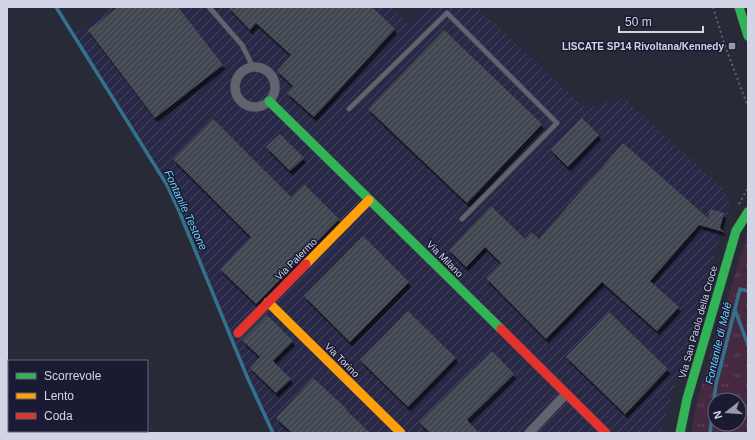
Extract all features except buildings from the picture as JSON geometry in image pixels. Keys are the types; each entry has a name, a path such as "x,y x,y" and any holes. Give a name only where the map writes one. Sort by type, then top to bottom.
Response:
{"street":[{"path":"740,7 748,36"},
{"path":"253,67 266,70 275,83 275,90 269,101 260,106 251,107 242,102 236,94 235,84 243,70 253,67"},
{"name":"Via Milano","path":"269,101 606,433"},
{"name":"Via Palermo","path":"238,333 370,200"},
{"name":"Via San Paolo della Croce","path":"680,433 687,399 736,231 746,215"},
{"name":"Via Torino","path":"268,302 400,433"},
{"path":"529,433 566,394"}],"lane":[{"path":"209,7 242,45 253,67"},
{"path":"349,109 447,13 557,123 462,219"}],"path":[{"path":"713,7 748,107"}],"shaded area":[{"path":"108,7 391,7 408,25 425,7 476,7 585,108 624,99 725,190 730,205 660,433 275,433 262,407 169,185 75,34"}],"green space":[{"path":"748,230 748,433 691,433 697,402"}],"waterway":[{"name":"Fontanile Testone","path":"56,7 167,185 248,379 273,433"},
{"name":"Fontanile di Malé","path":"710,433 716,384 740,289 748,291"},
{"path":"735,310 748,345"}],"traffic: fast":[{"path":"739,7 748,36"},
{"path":"269,101 501,329"},
{"path":"680,433 687,399 736,231 748,212"}],"traffic: slow":[{"path":"306,264 369,200"},
{"path":"268,302 401,433"}],"traffic: jam":[{"path":"238,333 306,264"},
{"path":"501,329 606,433"}],"place":[{"name":"LISCATE SP14 Rivoltana/Kennedy","path":"732,46"}]}
